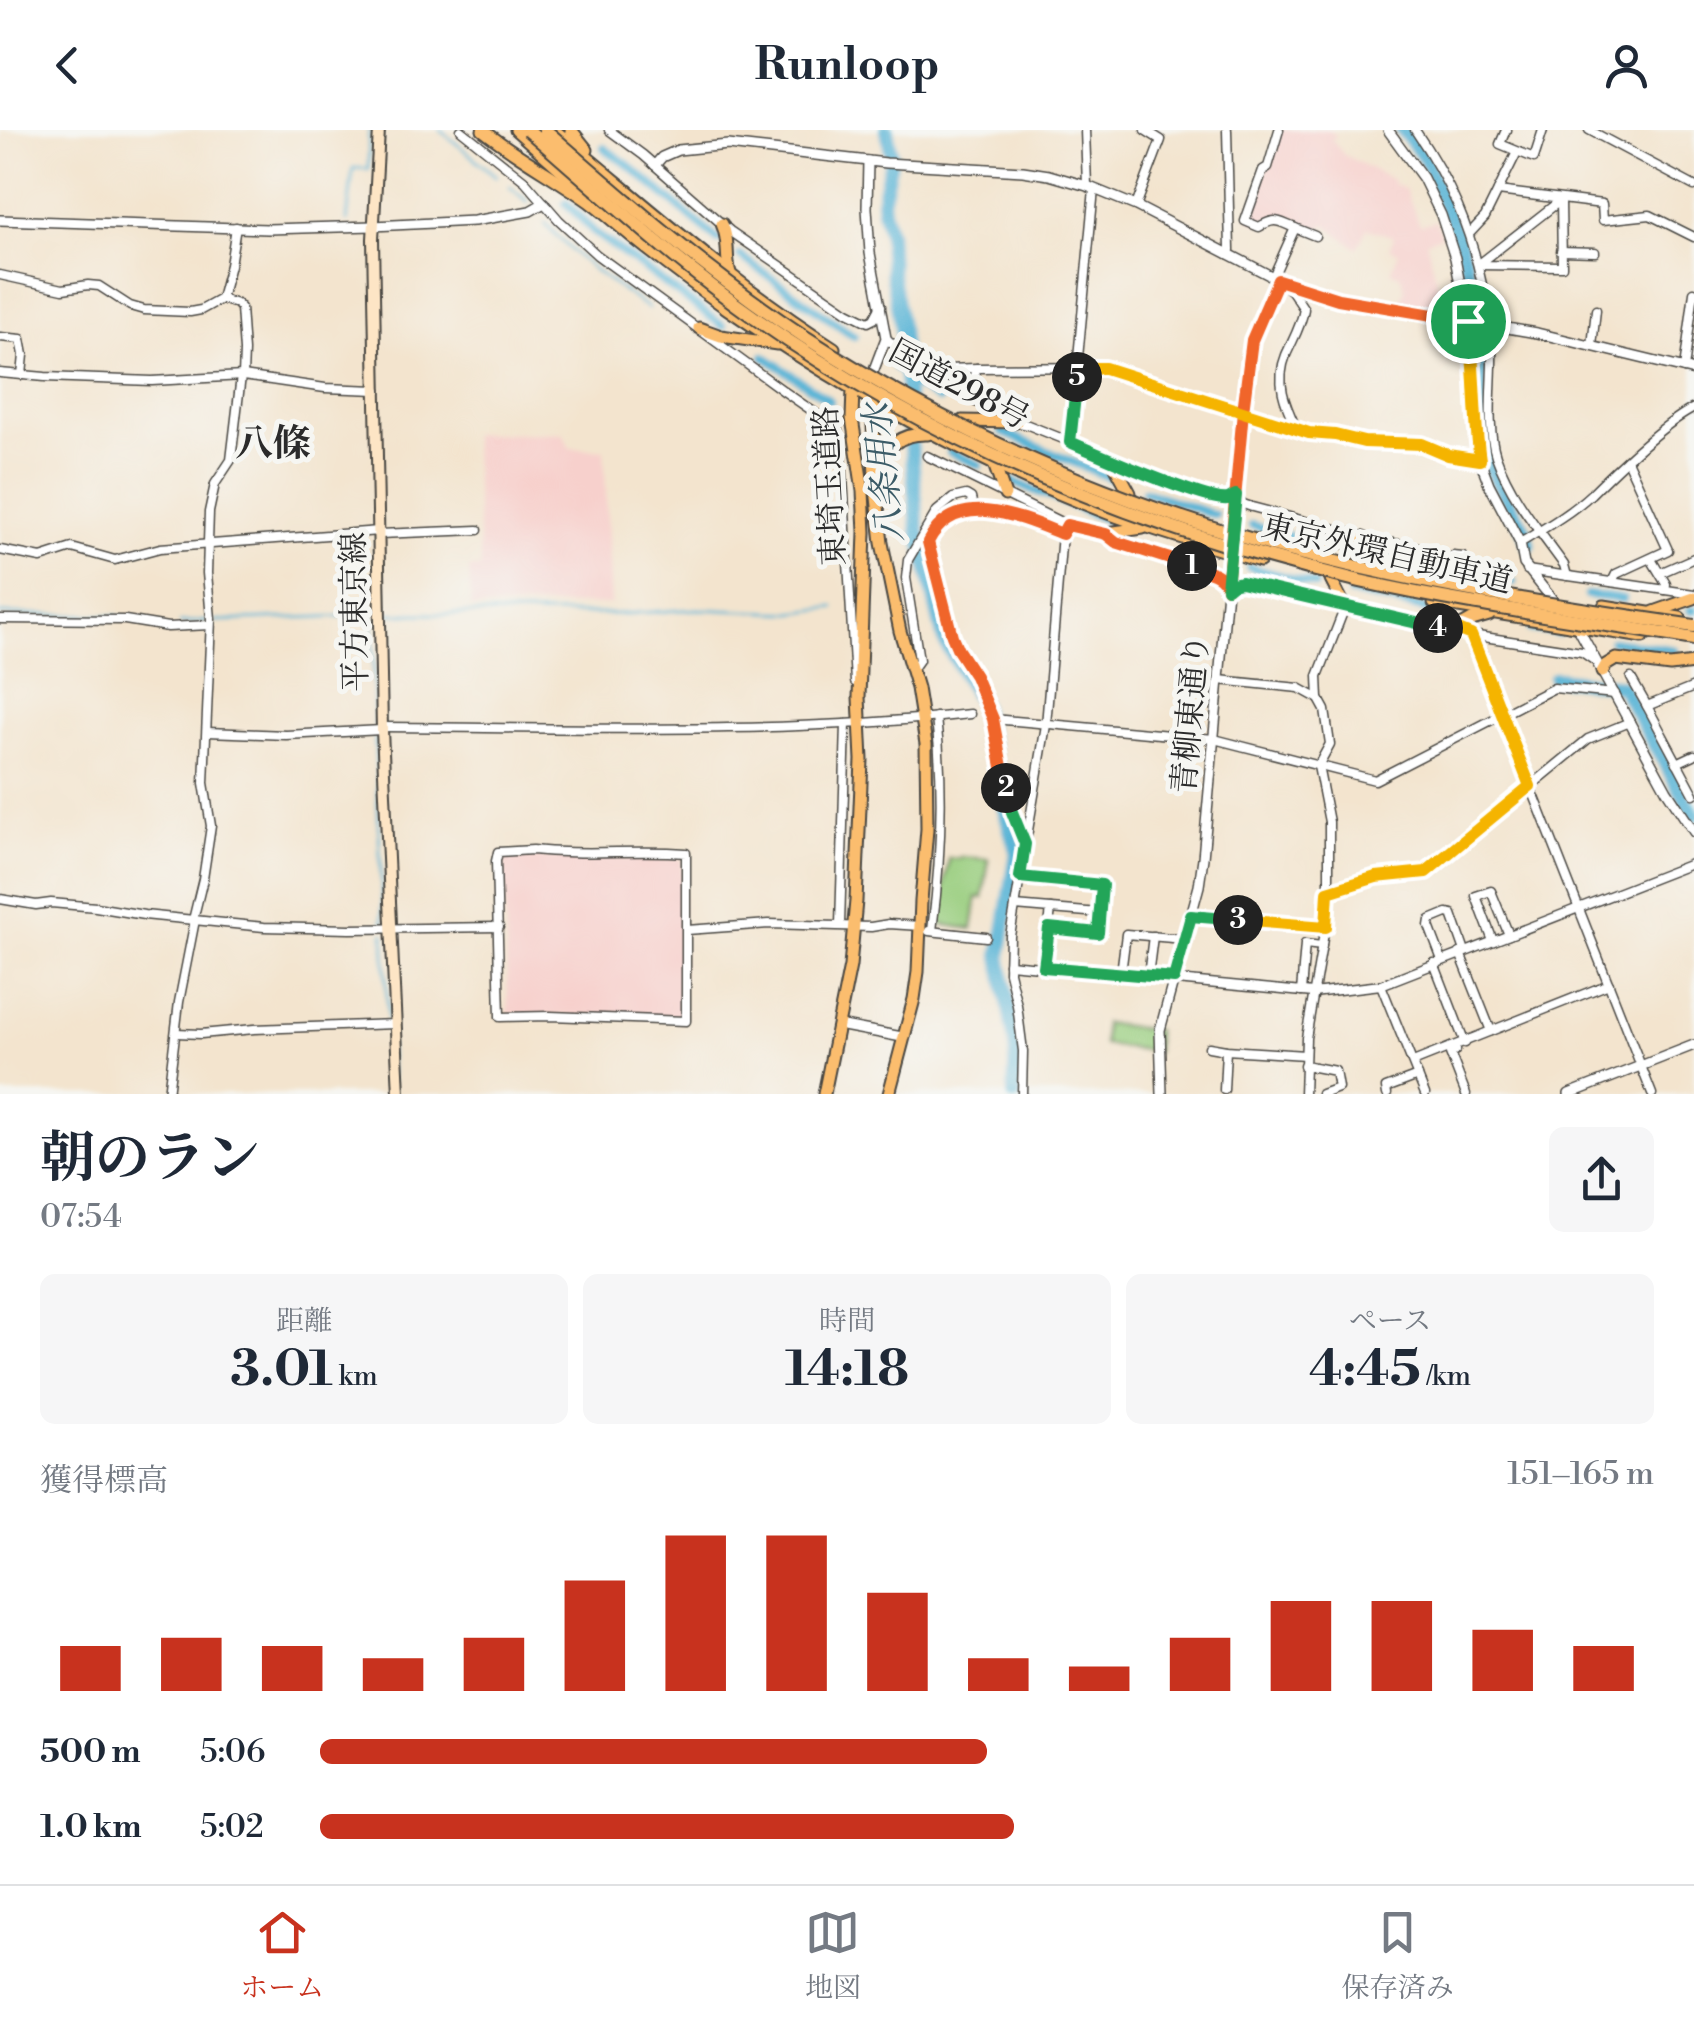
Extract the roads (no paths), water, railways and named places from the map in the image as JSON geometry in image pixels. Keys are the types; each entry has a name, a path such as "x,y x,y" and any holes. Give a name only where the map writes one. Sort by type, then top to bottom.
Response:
{"highway":[{"name":"国道298号","path":"483,130 591,203 703,290 786,347 932,434 1066,496 1147,527 1331,580 1579,628 1694,642"},
{"name":"国道298号","path":"516,130 632,236"},
{"name":"東京外環自動車道","path":"528,130 704,280 768,327 927,424 1038,477 1154,522 1344,577 1694,642"},
{"name":"東京外環自動車道","path":"545,130 679,244 800,334 940,416 1044,466 1187,520 1329,560 1514,598 1694,623"},
{"name":"国道298号","path":"554,130 635,199 794,322 872,372 1023,450 1130,493 1232,528 1308,548 1458,582 1694,623"},
{"name":"国道298号","path":"571,130 602,169"},
{"path":"722,224 728,241 730,274"},
{"path":"700,328 721,336 786,347"},
{"name":"東埼玉道路","path":"824,1094 850,966 854,926 862,760 853,724 858,697 865,532 852,418 853,389 872,372"},
{"name":"東埼玉道路","path":"872,372 875,478 882,543 912,670 930,718 924,929 914,999 889,1094"},
{"path":"962,421 1016,422"},
{"path":"875,478 891,444 909,434 932,434"},
{"path":"1112,460 1130,493"},
{"path":"994,464 1005,496"},
{"path":"1106,534 1147,527"},
{"path":"1308,548 1364,538"},
{"path":"1444,561 1458,582"},
{"path":"1331,580 1345,607"},
{"path":"1650,613 1694,596"},
{"path":"1456,629 1482,616 1498,614"},
{"path":"1600,670 1616,659 1670,666 1694,663"}],"main road":[{"name":"平方東京線","path":"379,130 373,226 382,729 399,1094"}],"street":[{"path":"461,130 525,181 597,255 832,422 840,434 853,671 858,697"},
{"path":"609,130 722,224 787,272 862,320 874,319 881,306"},
{"path":"1070,442 1090,188 1085,130"},
{"path":"1136,206 1161,140 1145,130"},
{"path":"1227,130 1228,254"},
{"path":"1278,130 1268,167 1262,170 1245,221 1259,227 1275,220 1315,236"},
{"path":"1388,130 1423,178 1455,258 1469,321 1475,428 1489,484 1520,544 1527,570 1579,628 1694,832"},
{"path":"1414,130 1446,180 1470,234 1489,324 1494,446 1515,497 1567,576"},
{"path":"1506,130 1500,144 1534,158 1543,130"},
{"path":"1589,130 1694,186"},
{"path":"655,165 668,154 728,145 868,162 1049,175 1136,206 1276,278 1338,299 1489,324 1689,370 1694,292"},
{"path":"1470,234 1480,224 1517,152"},
{"path":"868,162 870,253 886,338 872,372"},
{"path":"1498,191 1602,204 1603,220 1650,215 1694,237"},
{"path":"1478,266 1561,200"},
{"path":"1478,266 1562,266 1561,200"},
{"path":"0,220 268,229 373,226 474,221 530,212 544,203"},
{"path":"0,275 64,289 99,286 130,306 144,310 190,312 212,306 221,298 236,227"},
{"path":"1276,278 1295,228"},
{"path":"1561,250 1594,252"},
{"path":"1276,278 1304,308 1299,332 1286,356 1283,380 1283,399 1296,429"},
{"name":"青柳東通り","path":"1162,1094 1162,1020 1204,858 1252,340 1276,278"},
{"path":"168,1094 211,826 204,783 212,495 233,451 244,351 241,308 221,298"},
{"path":"1592,346 1596,310"},
{"path":"0,337 21,339 22,375"},
{"path":"886,338 921,371 944,386 1004,411 1016,422 1149,475 1216,497 1236,495 1243,504 1364,538 1428,548 1444,561 1453,556 1463,558"},
{"path":"946,368 1105,368 1296,429 1364,442 1422,444 1448,455 1480,460"},
{"path":"965,396 978,368"},
{"path":"0,373 152,381 242,376 324,388 377,390"},
{"path":"1520,544 1590,495 1627,460 1694,408"},
{"path":"927,456 1064,529"},
{"path":"1612,582 1616,574 1668,550 1627,460"},
{"path":"912,670 919,660 906,578 908,560 928,522 945,503 966,495 971,498 974,511"},
{"path":"1025,844 1009,801 993,719 952,636 928,542 947,519 974,511 1106,534 1116,542 1220,576 1227,588 1241,582 1446,630 1574,650 1582,652 1600,670"},
{"path":"1022,1094 1023,1051 1009,964 1010,936 1046,725 1064,529"},
{"path":"0,550 41,558 72,548 116,560 160,548 208,544 478,530"},
{"path":"1660,574 1694,558"},
{"path":"1651,559 1666,584 1665,590"},
{"path":"1527,570 1694,596"},
{"path":"1304,1094 1304,1060 1328,892 1330,822 1318,766 1330,744 1325,710 1319,699 1318,676 1345,607"},
{"path":"0,619 124,620 168,628 210,624"},
{"path":"1471,635 1652,1094"},
{"path":"1631,678 1694,794"},
{"path":"1219,680 1299,688 1319,699"},
{"path":"1646,706 1694,687"},
{"path":"993,719 1214,739 1375,780 1554,688 1615,694"},
{"path":"207,732 286,735 382,729 731,727 853,724 970,714"},
{"path":"1328,892 1376,877 1426,872 1588,739 1630,722"},
{"path":"840,926 853,724"},
{"path":"1677,763 1694,755"},
{"path":"498,852 686,853 686,1021 500,1017 499,927 498,852"},
{"path":"1009,964 1313,993 1381,985 1694,863"},
{"path":"1020,877 1102,885 1098,933 1049,928"},
{"path":"1493,941 1476,896 1491,891 1509,936"},
{"path":"0,899 264,927 499,927"},
{"path":"1015,906 1100,913"},
{"path":"1044,967 1051,910"},
{"path":"1466,1094 1450,1053 1466,1046 1438,962 1428,926 1430,920 1452,914 1491,1031"},
{"path":"1191,916 1326,927"},
{"path":"687,930 769,924 889,924 986,937"},
{"path":"1121,973 1126,934 1184,939"},
{"path":"1148,976 1152,936"},
{"path":"1301,992 1305,944 1322,946"},
{"path":"1412,1062 1609,984"},
{"path":"1381,985 1422,1093"},
{"path":"176,1034 396,1024"},
{"path":"838,1025 902,1037"},
{"path":"1569,1094 1694,1044"},
{"path":"1210,1047 1304,1060 1335,1071 1338,1088 1322,1094"},
{"path":"1224,1090 1226,1050"},
{"path":"1387,1094 1386,1088 1418,1076"}],"waterway":[{"path":"347,221 353,168 368,169 369,130"},
{"path":"440,130 496,176"},
{"name":"八条用水","path":"887,130 892,157 882,201 901,327 918,528 944,640 981,704 1017,853 1000,956 1016,1048 1014,1094"},
{"path":"1402,130 1425,159 1460,243 1479,314 1481,406 1490,469 1529,545"},
{"path":"604,148 718,240"},
{"path":"510,187 528,202"},
{"path":"566,203 596,234 723,326"},
{"path":"545,223 594,269 648,308"},
{"path":"740,256 854,336"},
{"path":"764,356 830,401"},
{"path":"894,366 939,400"},
{"path":"1002,432 1113,479"},
{"path":"950,452 979,465"},
{"path":"1009,480 1113,523"},
{"path":"1144,491 1215,515"},
{"path":"1252,525 1290,536"},
{"path":"1190,549 1211,556"},
{"path":"1350,551 1438,569"},
{"path":"1249,567 1315,585"},
{"path":"1470,575 1513,582"},
{"path":"1351,593 1448,614"},
{"path":"1587,595 1623,599"},
{"path":"384,614 622,614 697,609 792,613 835,607"},
{"path":"0,614 119,616"},
{"path":"372,615 375,725"},
{"path":"215,621 374,615"},
{"path":"180,623 207,621"},
{"path":"1531,629 1559,633"},
{"path":"1612,641 1675,650"},
{"path":"1555,678 1621,686 1694,815"},
{"path":"375,735 383,924"},
{"path":"384,933 388,1020"},
{"path":"388,1027 391,1094"}],"district":[{"name":"八條","path":"273,444"}]}
